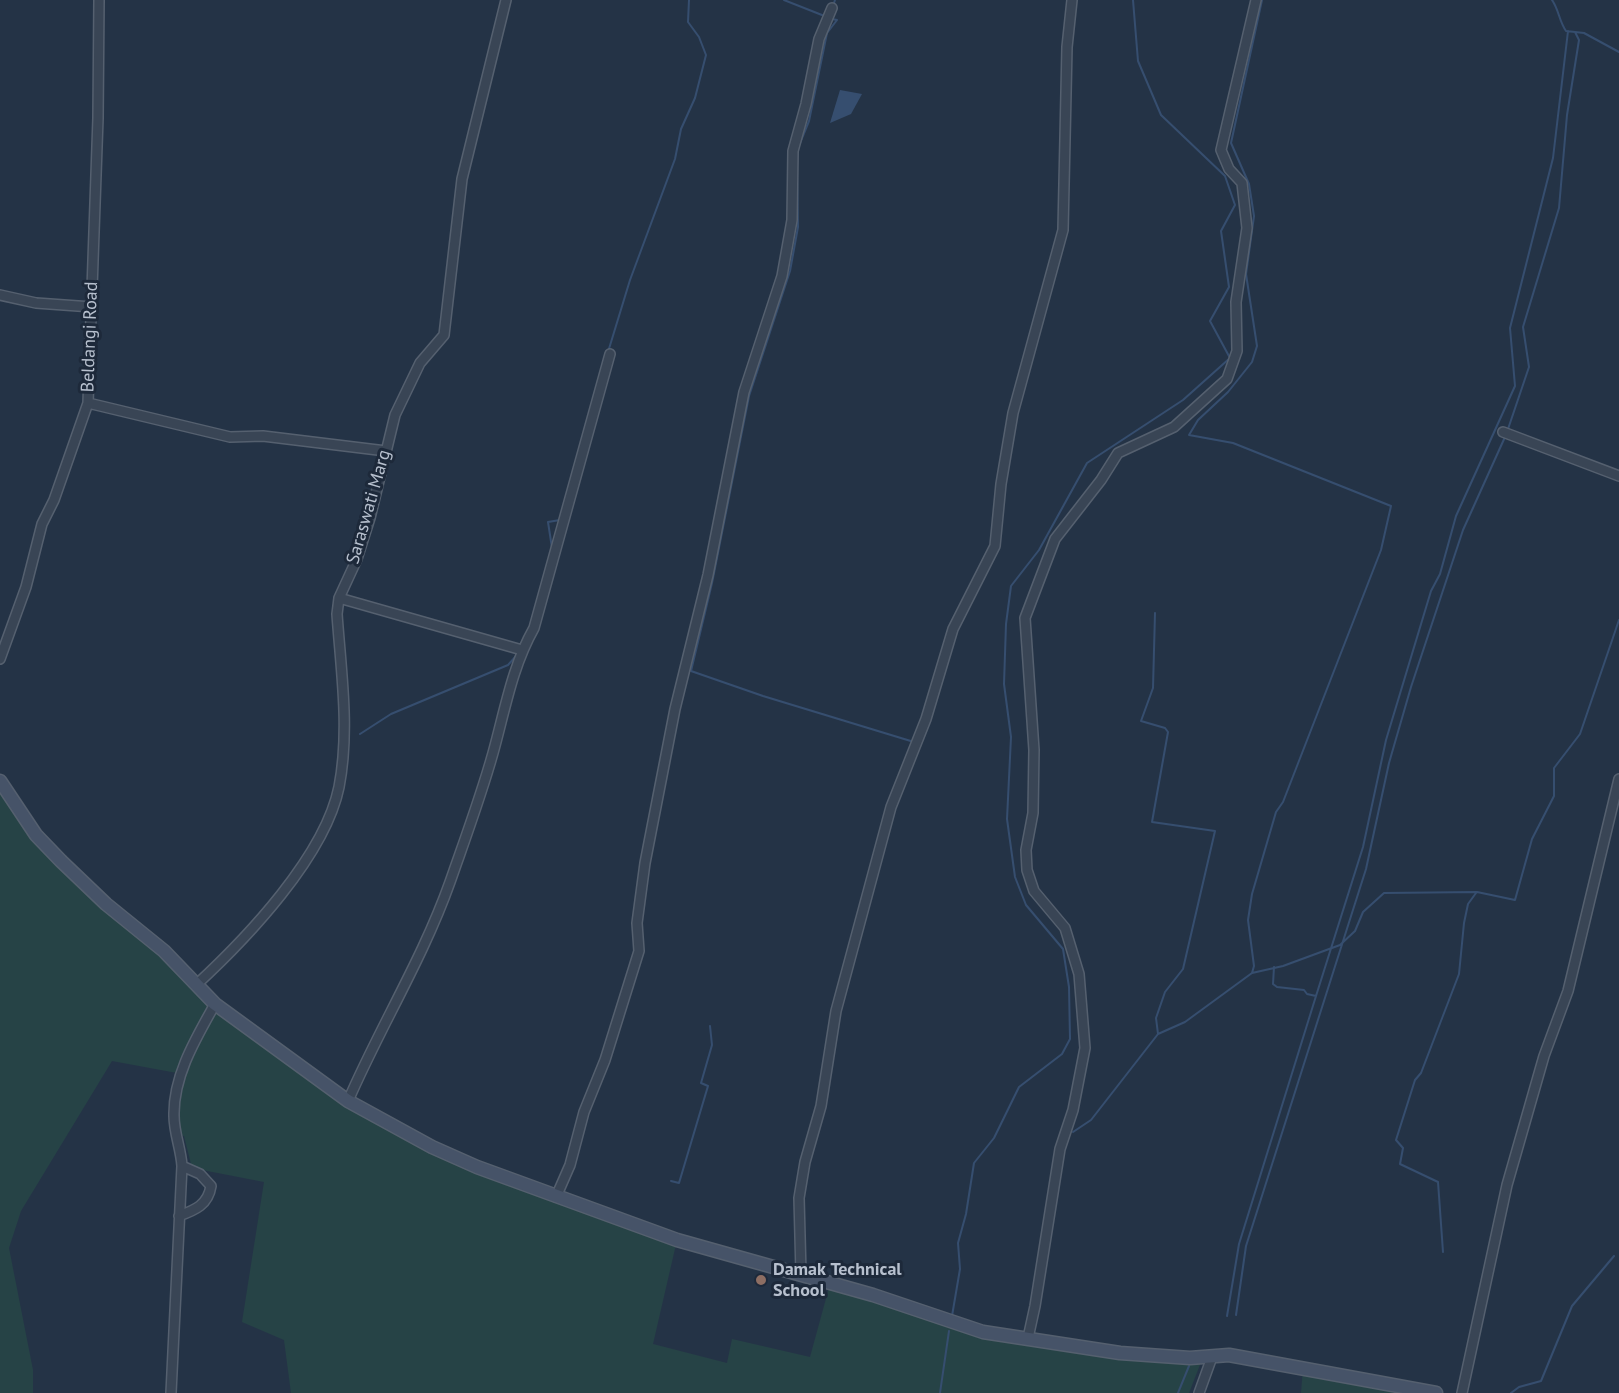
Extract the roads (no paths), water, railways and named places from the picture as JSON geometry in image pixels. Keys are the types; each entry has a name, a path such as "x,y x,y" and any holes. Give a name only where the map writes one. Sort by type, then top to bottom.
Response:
{"street":[{"name":"Beldangi Road","path":"0,659 26,587 42,524 54,500 88,403 99,0"},
{"name":"Saraswati Marg","path":"196,985 239,946 295,874 324,827 338,789 345,727 337,614 339,598 357,559 395,415 420,363 444,335 462,179 506,0"},
{"path":"801,1274 800,1198 805,1162 821,1106 839,1001 891,807 926,719 952,629 995,546 1001,484 1013,413 1063,230 1067,47 1072,0"},
{"path":"1028,1338 1060,1149 1073,1110 1085,1048 1079,974 1065,928 1034,891 1027,870 1026,850 1033,813 1034,750 1025,618 1054,539 1101,480 1118,453 1174,427 1227,379 1237,351 1236,302 1247,228 1242,183 1229,169 1221,150 1256,0"},
{"path":"556,1197 570,1165 584,1112 605,1060 639,951 637,923 645,863 675,709 708,575 744,392 782,276 792,220 793,151 806,104 819,39 832,8"},
{"path":"0,295 36,303 92,308"},
{"path":"348,1101 363,1066 400,998 449,884 487,776 522,650 534,628 547,585 577,467 610,354"},
{"path":"88,403 230,437 263,436 386,451"},
{"path":"1503,432 1619,476"},
{"path":"339,598 522,650"},
{"path":"1462,1393 1507,1185 1544,1056 1568,991 1619,779"},
{"path":"0,781 36,835 61,861 106,904 164,951 215,1004 348,1101 450,1155 556,1197 677,1240 911,1307 967,1328 1120,1353 1190,1358 1229,1355 1436,1393"},
{"path":"171,1393 182,1166 174,1116 180,1077 194,1041 215,1004"},
{"path":"178,1216 202,1205 210,1196 211,1186 200,1174 182,1166"},
{"path":"1199,1393 1212,1356"}],"water":[{"path":"840,90 862,94 851,114 830,123"}],"waterway":[{"path":"608,352 630,280 675,159 681,129 695,98 706,55 699,37 688,22 689,0"},
{"path":"784,0 827,17"},
{"path":"833,6 835,0"},
{"path":"952,1316 960,1269 958,1243 966,1214 974,1163 994,1138 1019,1087 1062,1054 1070,1039 1069,987 1063,949 1026,905 1015,877 1007,819 1011,737 1004,684 1006,624 1011,586 1039,550 1087,463 1183,400 1230,358 1210,321 1229,287 1221,231 1235,205 1225,176 1161,115 1138,61 1133,0"},
{"path":"1252,973 1254,966 1248,920 1252,894 1276,812 1283,802 1381,550 1391,506 1233,443 1189,435 1198,420 1228,392 1252,362 1257,346 1246,274 1254,216 1249,184 1231,143 1262,0"},
{"path":"1552,0 1566,31 1584,33 1619,52"},
{"path":"798,148 809,121 827,33 837,20 832,19"},
{"path":"1316,996 1363,847 1386,740 1431,591 1440,574 1456,516 1515,386 1510,328 1553,158 1568,31"},
{"path":"1507,432 1529,367 1523,327 1559,208 1567,115 1579,40 1575,32"},
{"path":"797,172 798,227 790,271 749,396 712,583 691,671 763,696 914,742"},
{"path":"587,421 593,400"},
{"path":"1236,1315 1246,1246 1366,869 1389,763 1411,687 1463,530 1505,437"},
{"path":"565,502 576,461"},
{"path":"552,548 548,522 560,520"},
{"path":"1155,613 1153,688 1141,721 1165,728 1168,732 1152,822 1215,831 1183,969 1165,992 1156,1018 1158,1034"},
{"path":"1073,1132 1091,1120 1158,1034 1185,1022 1252,973 1283,966 1340,945 1355,931 1363,912 1384,893 1477,892 1515,900 1532,839 1554,796 1554,768 1580,734 1619,620"},
{"path":"360,734 391,714 508,665 517,655"},
{"path":"1443,1252 1438,1182 1400,1164 1403,1148 1396,1140 1415,1080 1421,1073 1459,974 1464,923 1468,904 1476,893"},
{"path":"1227,1316 1239,1244 1316,996 1307,994 1304,990 1277,987 1273,984 1274,967"},
{"path":"671,1181 679,1183 708,1086 701,1083 712,1045 710,1026"},
{"path":"1511,1393 1519,1387 1541,1381 1572,1306 1614,1256"},
{"path":"940,1393 949,1331"},
{"path":"1178,1393 1189,1366"}],"place":[{"name":"Damak Technical School","path":"761,1280"}]}
